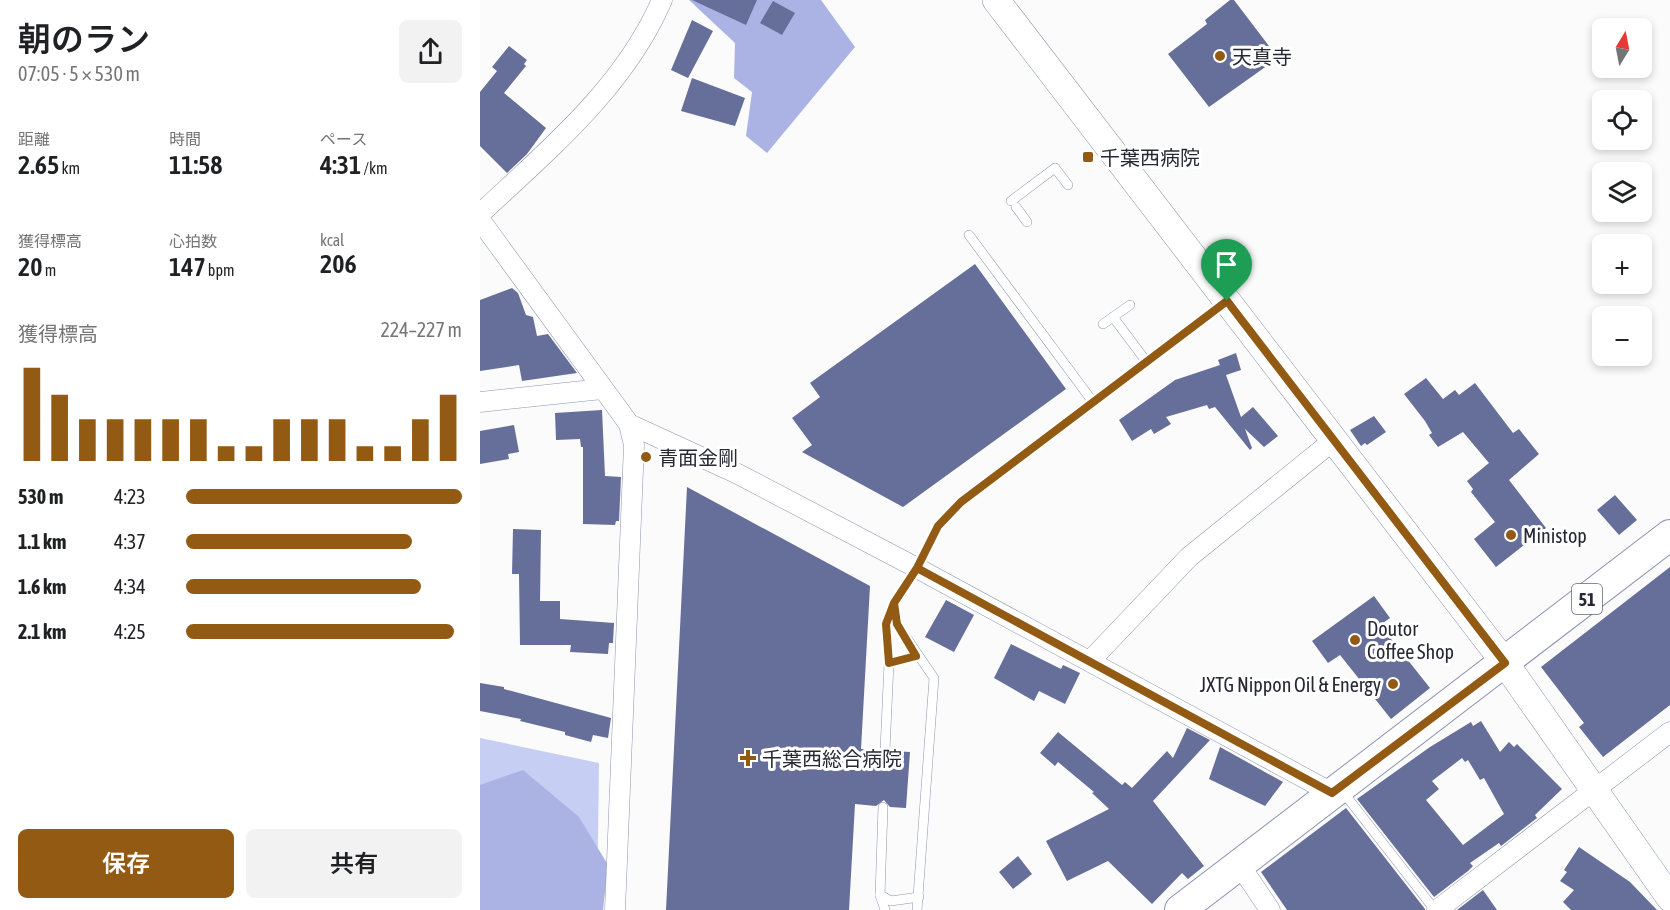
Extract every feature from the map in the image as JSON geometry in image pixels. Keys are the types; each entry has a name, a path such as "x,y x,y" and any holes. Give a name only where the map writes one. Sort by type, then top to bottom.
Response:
{"main road":[{"name":"51","path":"1180,910 1670,535"}],"street":[{"path":"480,214 606,92 628,62 662,0"},
{"path":"996,0 1505,663 1669,894"},
{"path":"480,220 629,424 634,445 615,910"},
{"path":"480,402 602,389"},
{"path":"629,424 738,474 1336,790"},
{"path":"1090,661 1189,557 1334,440"},
{"path":"1436,910 1670,732"},
{"path":"1239,864 1270,910"}],"lane":[{"path":"1027,222 1013,204 1055,168 1068,185"},
{"path":"969,236 1093,402"},
{"path":"885,750 889,663 886,624 894,603 917,568 938,526 961,502 1227,301"},
{"path":"1103,324 1130,305"},
{"path":"1113,317 1146,361"},
{"path":"894,603 897,624 916,656 934,678 917,910"},
{"path":"889,663 916,656"},
{"path":"1336,790 1436,910"},
{"path":"884,807 880,895 885,910"},
{"path":"880,895 891,901 919,897"}],"shaded area":[{"path":"689,0 821,0 855,47 767,153 746,136 752,92 734,78 735,43"},
{"path":"480,738 599,763 597,910 480,910"},
{"path":"523,770 579,817 608,865 603,910 480,910 480,785"}],"building":[{"path":"692,0 757,0 746,25"},
{"path":"1230,0 1234,0 1278,58 1209,107 1168,54 1207,24 1205,20"},
{"path":"773,1 795,13 782,35 760,23"},
{"path":"692,20 713,31 688,78 671,70"},
{"path":"509,46 527,60 524,64 526,66 504,93 546,128 527,154 507,173 480,146 480,92 497,71 492,67"},
{"path":"692,78 745,98 735,126 681,111"},
{"path":"975,264 1066,389 903,507 802,452 812,445 792,418 820,397 810,383"},
{"path":"512,288 518,293 526,315 533,317 537,336 548,334 577,373 522,381 519,365 480,371 480,300"},
{"path":"1236,353 1241,370 1226,375 1241,417 1253,407 1278,436 1264,447 1245,429 1252,448 1250,450 1215,407 1209,409 1207,405 1166,417 1171,424 1154,434 1151,429 1132,441 1119,420 1175,380 1220,365 1218,360"},
{"path":"1426,378 1443,399 1455,390 1459,395 1475,383 1513,433 1519,429 1539,454 1509,480 1546,528 1496,567 1474,539 1495,522 1471,492 1473,489 1467,481 1489,463 1463,432 1438,447 1429,435 1432,433 1425,421 1404,394"},
{"path":"602,410 605,476 621,477 619,521 616,521 615,525 583,524 583,447 581,447 580,439 556,440 555,413"},
{"path":"1374,416 1386,432 1367,445 1365,443 1361,446 1350,430"},
{"path":"514,425 519,452 508,454 509,459 480,464 480,431"},
{"path":"687,487 870,586 861,749 878,750 884,757 892,751 910,752 906,808 890,807 884,800 876,806 855,804 849,910 666,910"},
{"path":"1615,495 1637,520 1619,535 1597,510"},
{"path":"513,529 541,530 540,601 560,601 560,619 614,623 613,643 609,643 608,654 570,652 571,645 520,645 519,574 512,574"},
{"path":"1670,567 1670,705 1603,757 1579,727 1584,723 1541,667"},
{"path":"1374,596 1390,618 1380,625 1430,688 1391,719 1340,655 1328,663 1312,641"},
{"path":"946,600 974,615 954,652 925,637"},
{"path":"1011,644 1061,669 1063,665 1080,673 1065,704 1039,691 1034,701 994,678"},
{"path":"480,683 504,687 504,689 611,718 608,738 593,735 591,742 565,735 565,732 520,721 521,719 480,711"},
{"path":"1481,721 1500,752 1509,742 1514,747 1517,744 1562,789 1535,815 1537,818 1501,846 1499,843 1470,863 1473,866 1468,871 1434,897 1357,799 1430,747 1471,722 1473,726","holes":["1462,758 1465,762 1468,760 1480,780 1484,778 1504,814 1463,845 1426,800 1439,789 1432,781"]},
{"path":"1187,728 1210,740 1153,801 1204,866 1188,879 1182,873 1152,904 1108,861 1067,881 1046,841 1109,809 1092,793 1094,792 1058,762 1055,766 1040,753 1058,732 1122,785 1125,782 1132,788 1167,751 1173,758"},
{"path":"1220,747 1283,782 1265,806 1209,779"},
{"path":"1346,808 1425,910 1287,910 1261,872"},
{"path":"1579,847 1630,882 1657,910 1571,910 1563,902 1574,890 1560,881 1567,872 1564,870"},
{"path":"1018,856 1032,874 1013,889 999,872"},
{"path":"1483,890 1497,910 1457,910"}],"place":[{"name":"天真寺","path":"1220,56"},
{"name":"千葉西病院","path":"1088,157"},
{"name":"青面金剛","path":"646,457"},
{"name":"Ministop","path":"1511,535"},
{"name":"Doutor Coffee Shop","path":"1355,640"},
{"name":"JXTG Nippon Oil & Energy","path":"1393,684"},
{"name":"千葉西総合病院","path":"748,758"}],"route":[{"path":"1227,301 961,502 938,526 917,568 894,603 886,624 889,663 916,656 897,624 894,603 917,568 1332,793 1505,663 1227,301"}]}
